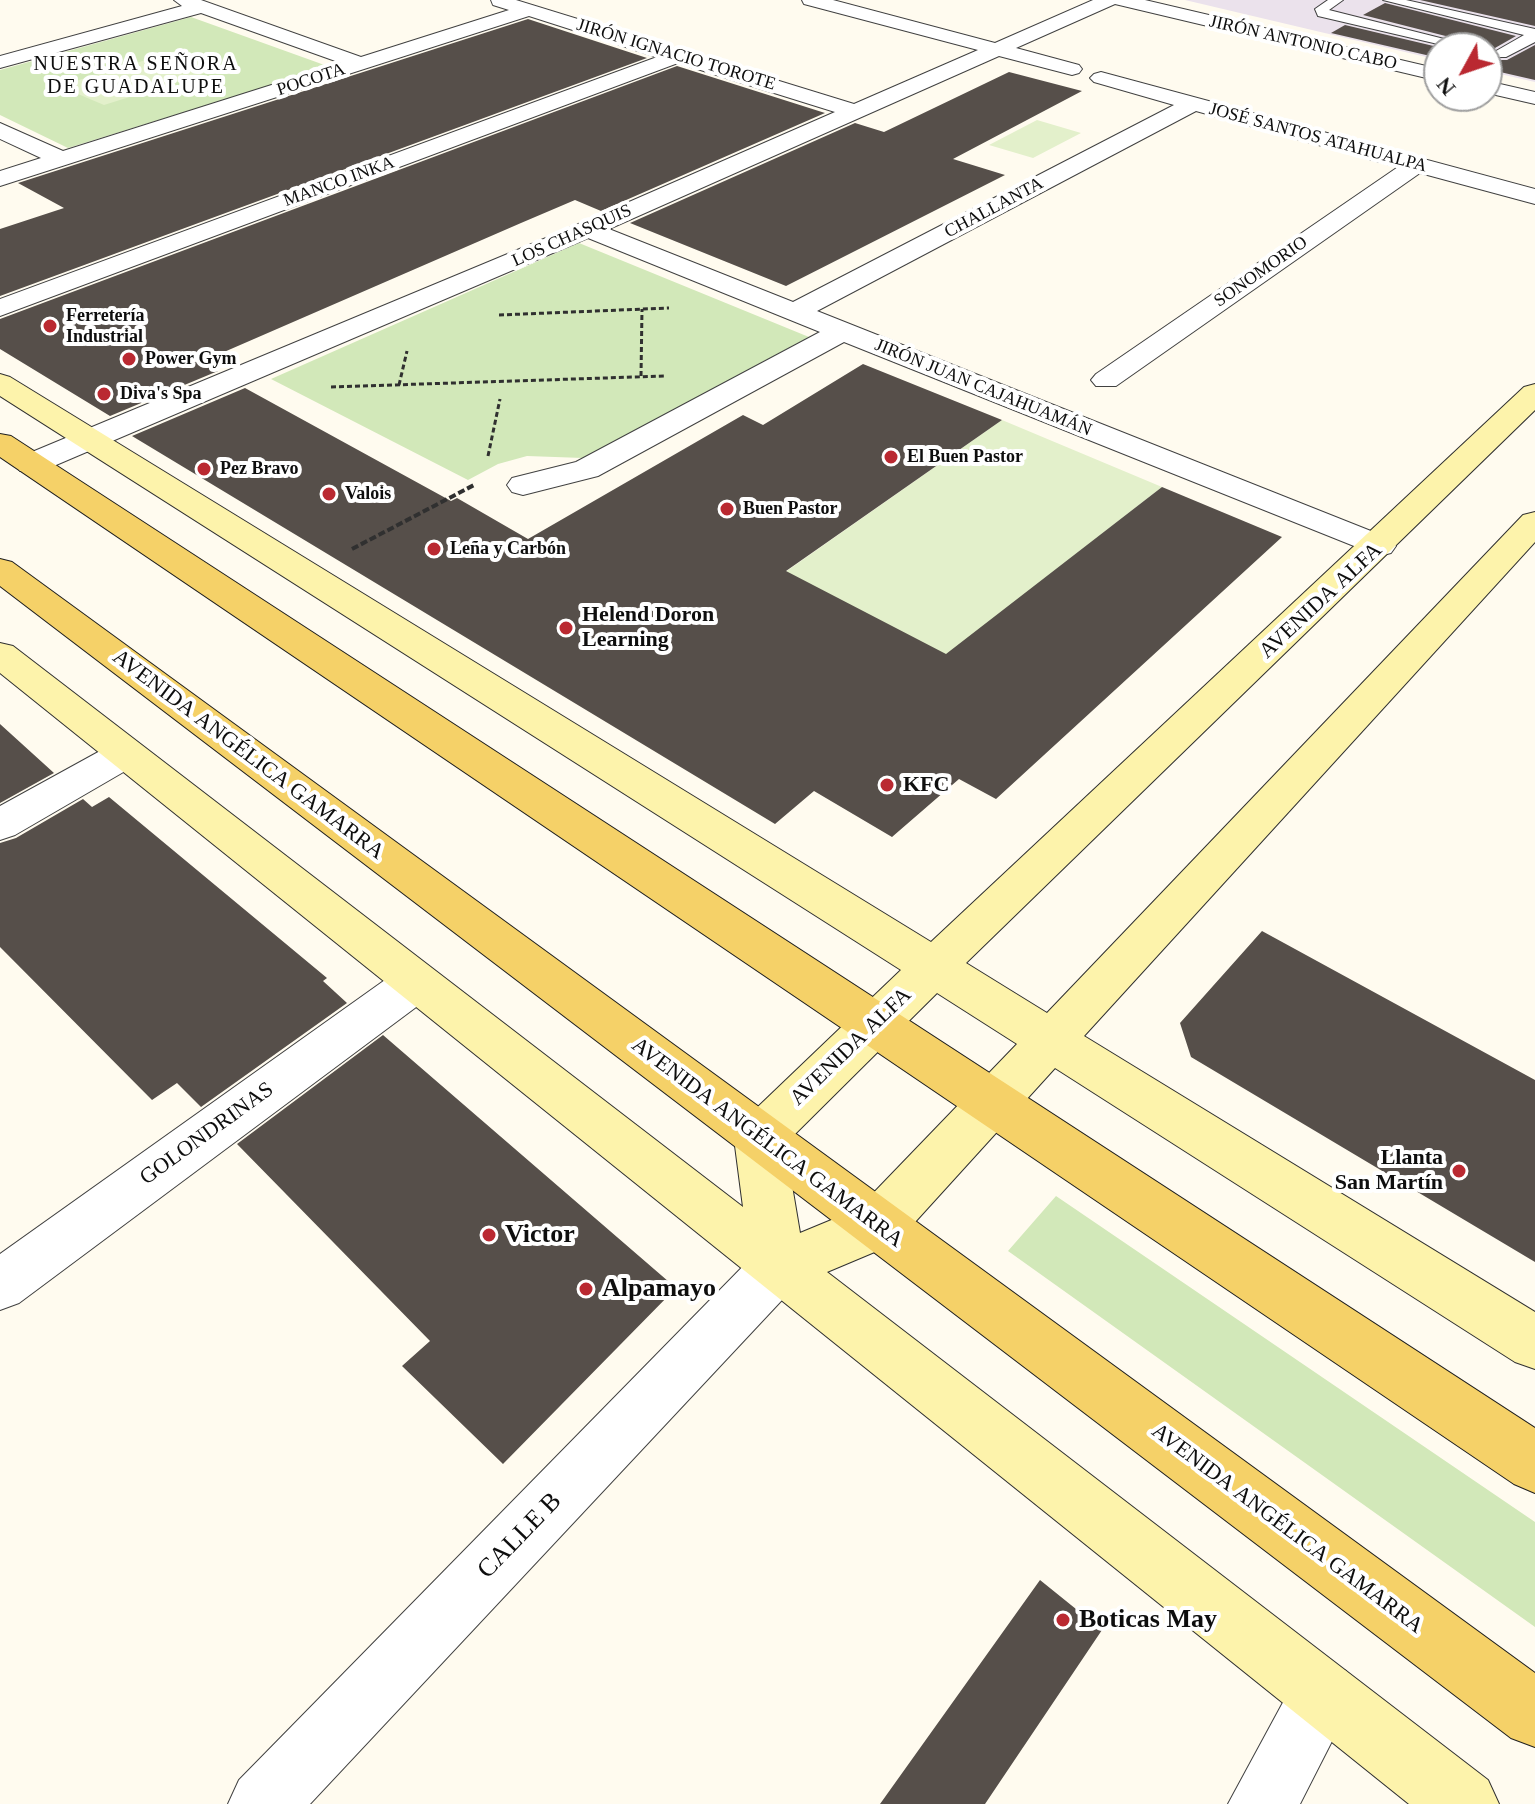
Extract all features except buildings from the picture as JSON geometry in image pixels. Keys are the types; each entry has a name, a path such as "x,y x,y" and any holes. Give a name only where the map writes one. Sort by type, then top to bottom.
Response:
{"main road":[{"path":"0,383 1535,1343"},
{"name":"AVENIDA ALFA","path":"759,1138 934,966 1379,546 1535,393"},
{"path":"10,463 874,1024 1535,1463"},
{"path":"778,1267 877,1226 1535,522"},
{"name":"AVENIDA ANGÉLICA GAMARRA","path":"0,569 1535,1714"},
{"path":"0,654 1464,1804"},
{"path":"759,1138 778,1267"}],"street":[{"name":"JIRÓN IGNACIO TOROTE","path":"498,0 853,111"},
{"path":"811,0 1072,69"},
{"name":"LOS CHASQUIS","path":"10,463 92,439 587,229 1109,0"},
{"name":"JIRÓN ANTONIO CABO","path":"1121,0 1423,71"},
{"path":"0,62 192,3 362,64"},
{"name":"POCOTA","path":"0,179 529,10"},
{"name":"MANCO INKA","path":"0,308 678,56"},
{"name":"JOSÉ SANTOS ATAHUALPA","path":"1101,78 1535,197"},
{"path":"1503,91 1535,98"},
{"name":"CHALLANTA","path":"793,313 1194,103"},
{"path":"0,130 61,159"},
{"name":"SONOMORIO","path":"1106,380 1416,165"},
{"name":"JIRÓN JUAN CAJAHUAMÁN","path":"587,229 1379,546"},
{"path":"523,485 587,469 762,372 842,332"},
{"path":"0,825 125,754"},
{"name":"GOLONDRINAS","path":"0,1285 415,983"},
{"name":"CALLE B","path":"263,1804 778,1267"},
{"path":"1263,1804 1323,1694"}],"lane":[{"path":"1337,0 1322,9 1323,13 1423,36"},
{"path":"1389,0 1530,32 1532,38 1503,49"},
{"path":"1503,55 1524,59"}],"path":[{"path":"490,315 671,308"},
{"path":"641,376 642,309"},
{"path":"321,387 762,372"},
{"path":"485,467 500,399"},
{"path":"305,574 482,480"}],"shaded area":[{"path":"1185,0 1535,0 1535,82 1503,75 1503,32 1423,32 1423,56"}],"green space":[{"path":"191,17 330,67 68,148 0,115 0,70"},
{"path":"176,51 222,68 104,105 59,86"},
{"path":"1037,120 1081,133 1033,158 989,145"},
{"path":"579,243 809,337 583,458 527,456 498,464 468,480 271,379"},
{"path":"1002,420 1162,487 859,723 697,634"},
{"path":"1056,1196 1535,1522 1535,1627 1008,1251"}],"place":[{"name":"Ferretería Industrial","path":"50,326"},
{"name":"Power Gym","path":"129,359"},
{"name":"Diva's Spa","path":"104,394"},
{"name":"El Buen Pastor","path":"891,457"},
{"name":"Pez Bravo","path":"204,469"},
{"name":"Valois","path":"329,494"},
{"name":"Buen Pastor","path":"727,509"},
{"name":"Leña y Carbón","path":"434,549"},
{"name":"Helend Doron Learning","path":"566,628"},
{"name":"KFC","path":"887,785"},
{"name":"Llanta San Martín","path":"1459,1171"},
{"name":"Victor","path":"489,1235"},
{"name":"Alpamayo","path":"586,1289"},
{"name":"Boticas May","path":"1063,1620"}],"district":[{"name":"NUESTRA SEÑORA DE GUADALUPE","path":"136,76"}]}
